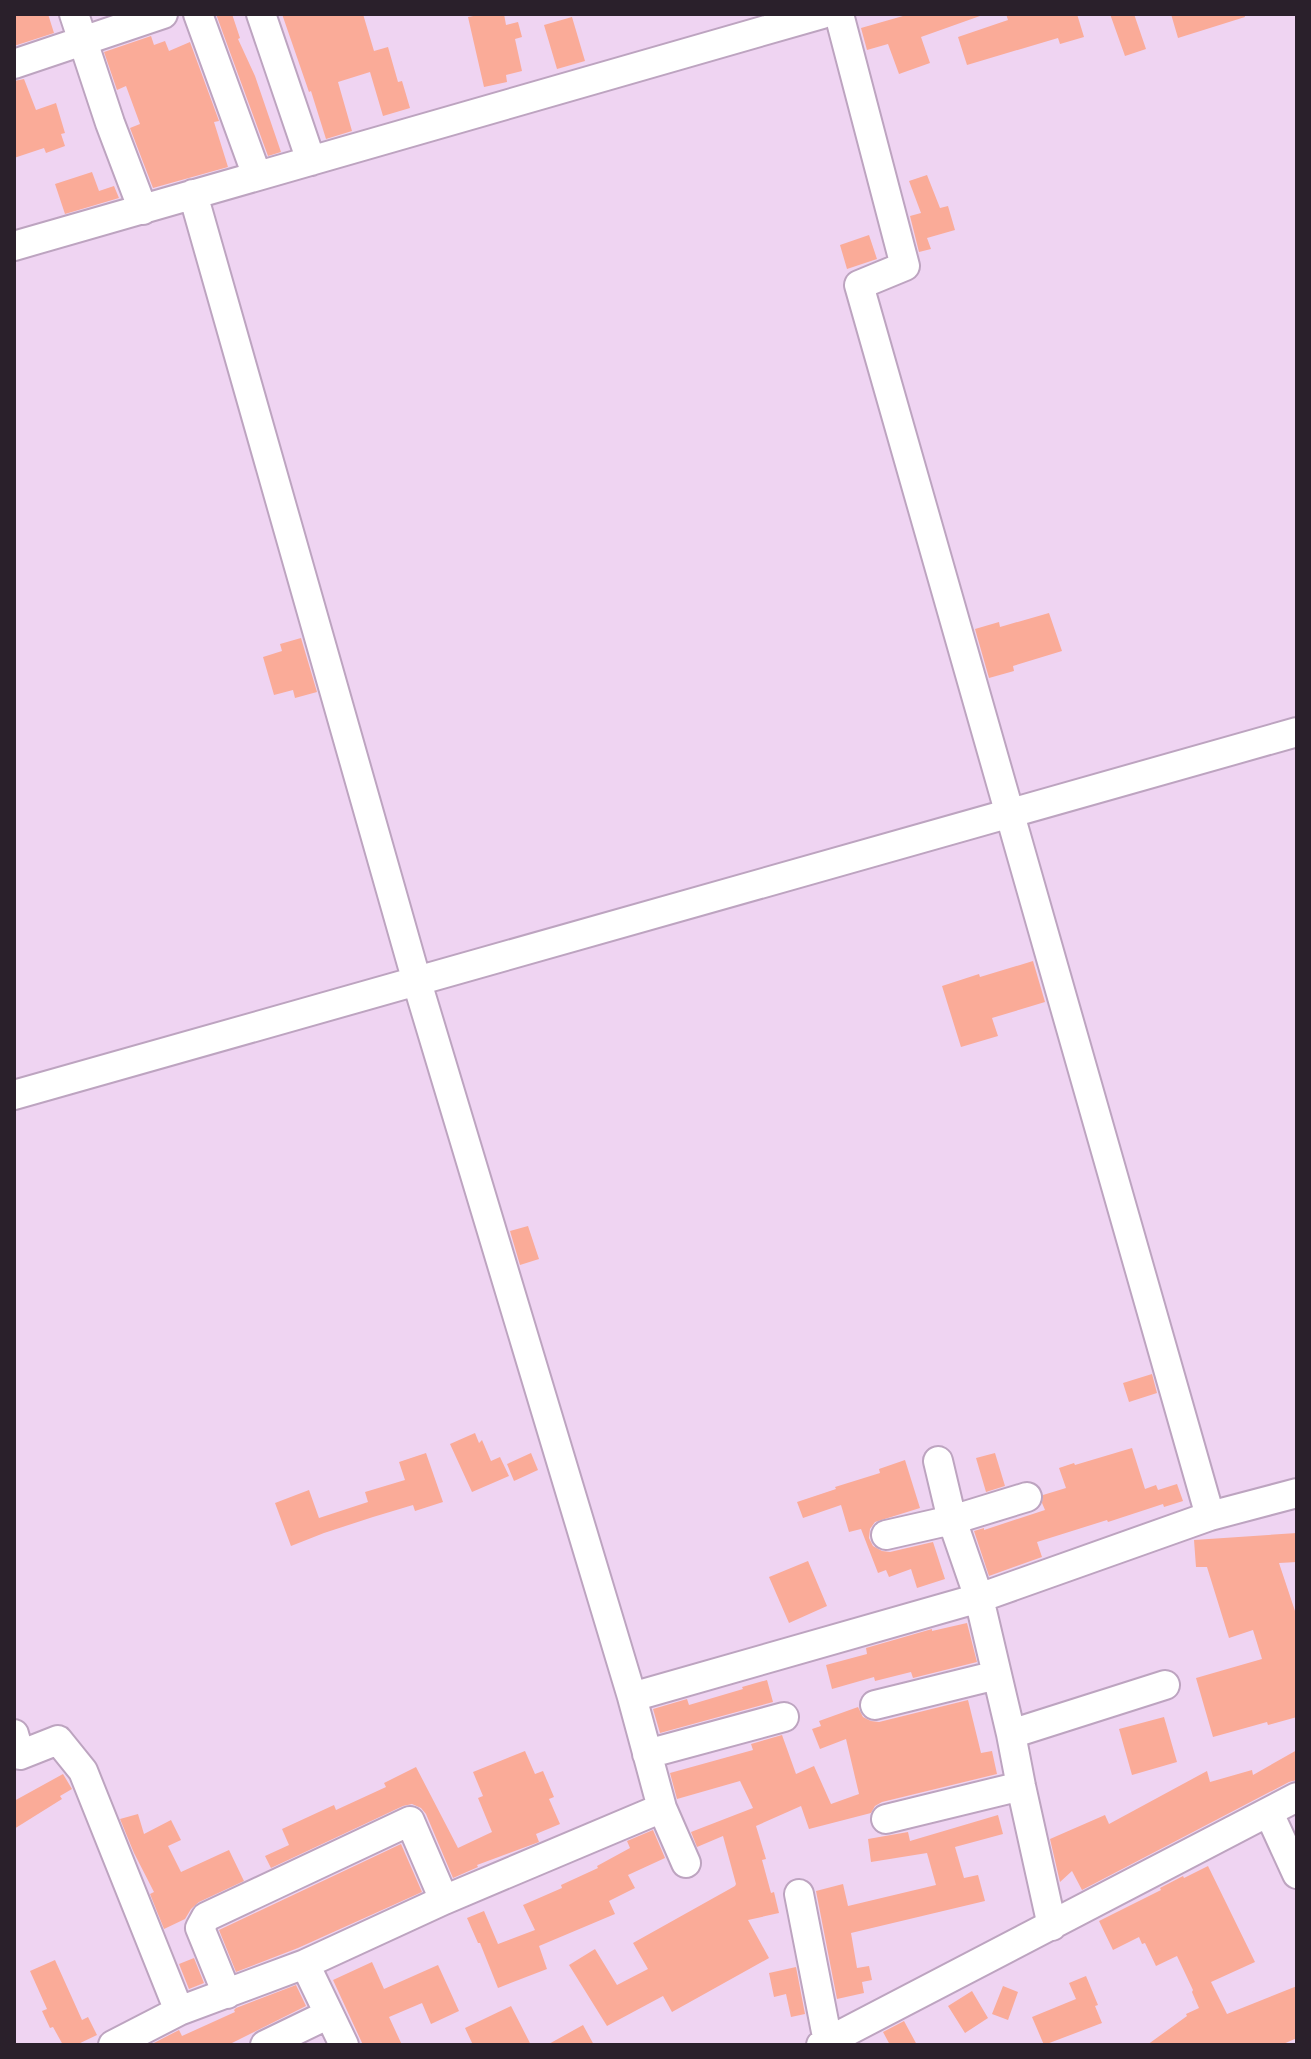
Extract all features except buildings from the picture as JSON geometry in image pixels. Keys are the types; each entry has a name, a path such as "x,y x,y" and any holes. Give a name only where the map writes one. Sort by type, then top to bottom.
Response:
{"street":[{"path":"14,64 78,27 163,14"},
{"path":"198,14 257,176"},
{"path":"261,14 311,161"},
{"path":"14,246 822,14"},
{"path":"839,14 905,266 859,285 1210,1516"},
{"path":"78,27 143,210"},
{"path":"193,194 417,982 632,1697 662,1808 686,1863"},
{"path":"14,1095 1297,732"},
{"path":"938,1461 952,1520 979,1598 1052,1926"},
{"path":"632,1697 979,1598 1210,1516 1297,1493"},
{"path":"886,1535 952,1520 1027,1497"},
{"path":"875,1705 997,1675"},
{"path":"1011,1734 1165,1685"},
{"path":"647,1754 784,1717"},
{"path":"14,1734 20,1755 58,1740 83,1771 179,2011"},
{"path":"886,1819 1021,1786"},
{"path":"799,1894 825,2043 864,2036 1052,1926 1297,1797"},
{"path":"113,2045 179,2011 305,1964 444,1900 662,1808"},
{"path":"1269,1813 1297,1874"},
{"path":"227,1994 200,1928 206,1917 410,1821 444,1900"},
{"path":"305,1964 344,2045"},
{"path":"265,2045 329,2014"}]}
